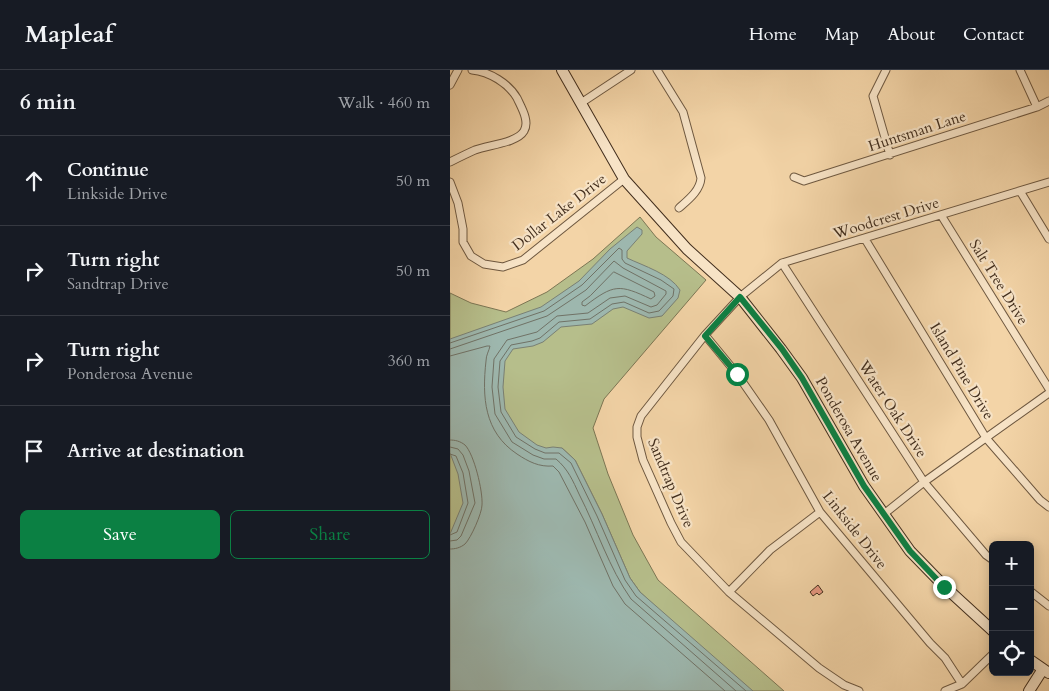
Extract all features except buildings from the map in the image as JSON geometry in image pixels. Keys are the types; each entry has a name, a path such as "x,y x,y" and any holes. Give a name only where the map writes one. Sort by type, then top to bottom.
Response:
{"street":[{"path":"450,85 458,70"},
{"path":"450,162 475,150 520,136 525,130 527,122 515,96 501,81 490,75 472,70"},
{"name":"Ponderosa Avenue","path":"562,70 624,179 688,249 740,297 782,349 802,378 864,486 910,551 989,627"},
{"path":"581,103 631,70"},
{"path":"657,70 683,112 701,178 701,184 697,190 679,208"},
{"path":"886,70 874,96 890,155"},
{"path":"1020,70 1037,107"},
{"name":"Huntsman Lane","path":"794,177 804,182 1037,107 1049,101"},
{"name":"Dollar Lake Drive","path":"450,182 458,203 463,229 463,242 471,256 484,264 502,267 523,260 624,179"},
{"name":"Woodcrest Drive","path":"740,297 782,263 1049,182"},
{"path":"1020,191 1049,239"},
{"name":"Salt Tree Drive","path":"941,215 1049,391"},
{"name":"Island Pine Drive","path":"865,239 986,438 1040,500 1049,507"},
{"name":"Water Oak Drive","path":"782,263 924,482 989,557"},
{"name":"Sandtrap Drive","path":"740,297 705,336 641,416 637,426 637,437 644,460 670,522 681,542 729,592 819,668 844,685 859,691"},
{"name":"Linkside Drive","path":"705,336 737,374 769,420 820,512 930,643 945,658 962,684"},
{"path":"884,514 924,482 1049,391"},
{"path":"729,592 770,550 820,512"},
{"path":"1034,594 1049,606"},
{"path":"945,691 962,684 989,658"},
{"path":"1029,691 1046,671 1034,663"}],"green space":[{"path":"640,217 656,237 706,280 604,399 593,428 608,474 633,535 658,580 784,691 641,691 656,607 640,592 630,578 602,514 575,460 562,448 453,529 450,534 450,293 471,303 506,312 547,292 593,259"}],"water":[{"path":"637,227 642,230 642,234 627,251 627,258 670,279 680,290 678,298 662,316 649,318 623,307 613,309 592,324 561,327 543,342 533,346 513,349 505,361 503,387 505,409 519,432 537,445 546,448 562,448 575,460 602,514 630,578 640,592 753,691 450,691 450,534 463,503 458,474 450,453 450,339 541,307 579,281 610,249"}],"route":[{"path":"737,374 705,336 740,297 782,349 802,378 864,486 910,551 944,587"}]}
